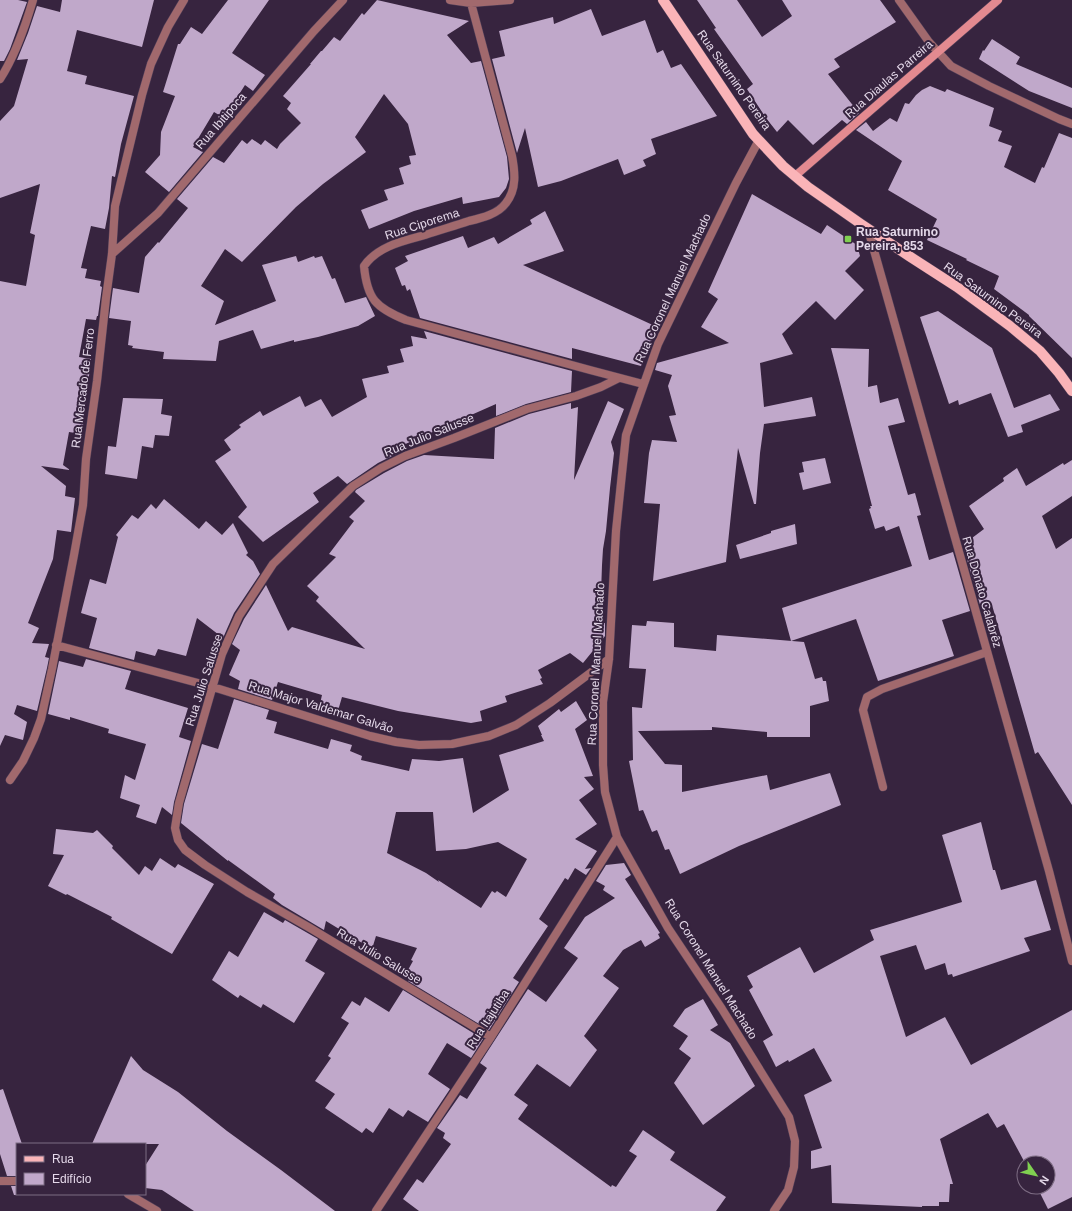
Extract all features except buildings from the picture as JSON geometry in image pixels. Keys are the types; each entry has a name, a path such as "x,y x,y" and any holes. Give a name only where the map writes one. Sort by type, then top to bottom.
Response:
{"main road":[{"name":"Rua Saturnino Pereira","path":"663,0 753,134 783,166 868,229 957,287 1010,326 1040,351 1060,373 1072,390"}],"street":[{"path":"0,79 6,70 18,42 33,0"},
{"name":"Rua Mercado de Ferro","path":"10,780 23,761 41,719 70,578 83,505 86,459 112,254 115,206 151,64 168,27 184,0"},
{"name":"Rua Ibitipoca","path":"112,254 158,213 314,31 343,0"},
{"path":"450,0 471,3 510,0"},
{"path":"899,0 929,42 951,66 966,75 1045,113 1072,124"},
{"name":"Rua Diaulas Parreira","path":"796,176 998,0"},
{"name":"Rua Ciporema","path":"471,3 512,156 515,170 515,180 512,190 507,202 500,209 486,216 388,246 377,254 364,266 368,288 372,298 380,306 394,315 406,320 643,384"},
{"name":"Rua Coronel Manuel Machado","path":"759,140 736,183 658,344 626,435 616,531 609,659 603,702 603,765 605,792 617,837 668,928 722,1009 789,1116 795,1141 794,1167 788,1190 774,1211"},
{"name":"Rua Donato Calabrêz","path":"868,229 1049,871 1072,961"},
{"name":"Rua Julio Salusse","path":"491,1037 310,928 247,892 205,865 185,850 178,840 175,828 179,803 222,654 239,616 273,564 353,486 381,468 405,456 527,408 576,396 601,387 619,378"},
{"name":"Rua Major Valdemar Galvão","path":"56,645 213,687 370,736 396,742 419,745 452,744 489,736 516,725 550,703 609,659"},
{"path":"883,787 863,710 867,697 882,689 987,652"},
{"name":"Rua Itajutiba","path":"376,1211 491,1037 617,837"},
{"path":"0,1181 16,1181"},
{"path":"130,1195 157,1211"}],"place":[{"name":"Rua Saturnino Pereira, 853","path":"848,239"}]}
